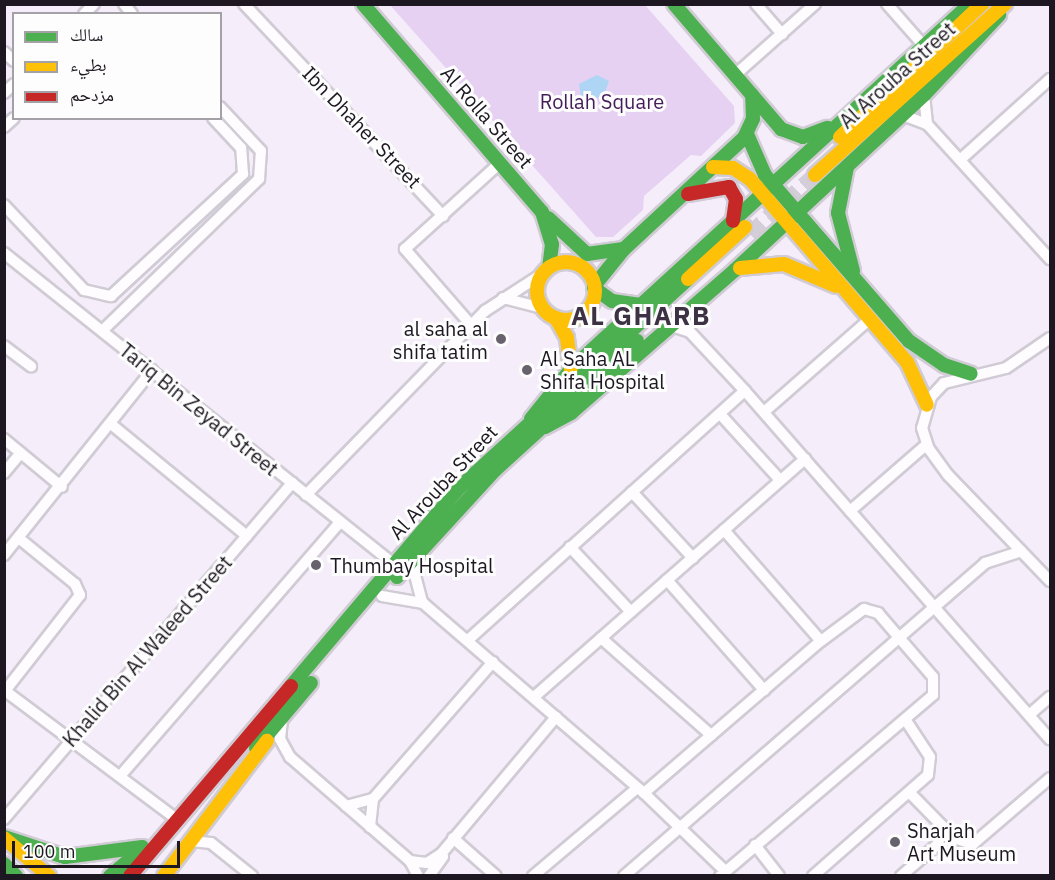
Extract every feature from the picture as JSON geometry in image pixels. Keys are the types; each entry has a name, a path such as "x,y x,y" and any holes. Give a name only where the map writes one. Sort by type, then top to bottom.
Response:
{"street":[{"name":"Al Rolla Street","path":"363,4 542,212 552,244 546,270"},
{"path":"756,4 782,34"},
{"path":"735,75 815,4"},
{"path":"886,4 923,45"},
{"path":"536,423 571,369 641,305 743,227 762,194 970,4"},
{"name":"Al Arouba Street","path":"982,4 810,172 1005,5"},
{"path":"536,423 566,417 735,270 974,47 1005,5"},
{"name":"Ibn Dhaher Street","path":"251,7 443,216"},
{"path":"672,8 735,75 775,124 795,136 812,135 843,120"},
{"path":"961,159 1050,79"},
{"path":"556,318 573,319 587,310 594,287 624,249 747,134 753,119 752,95"},
{"path":"924,95 927,124"},
{"path":"102,331 259,179 263,158 222,109"},
{"path":"903,115 927,124 1050,259"},
{"path":"4,205 78,284 90,294 111,296 243,174 245,156 215,120"},
{"path":"747,134 755,159 773,184 920,351 971,374"},
{"path":"471,325 405,249 501,162"},
{"path":"848,165 837,213 856,280"},
{"path":"713,167 739,171 762,194 907,362 927,405"},
{"path":"682,195 729,187 736,199 743,227"},
{"path":"228,188 239,200"},
{"path":"542,212 580,251 602,256 624,249"},
{"name":"Al Arouba Street","path":"275,721 393,564 459,488 536,423 743,227"},
{"name":"Tariq Bin Zeyad Street","path":"4,253 393,564"},
{"path":"306,495 471,325 503,298 546,270 573,263 587,271 594,287 612,301 641,305"},
{"path":"735,270 784,264 844,290"},
{"path":"542,308 537,287 546,270"},
{"path":"63,300 78,284"},
{"path":"503,298 525,299 556,318 567,338 571,369"},
{"path":"764,412 870,319"},
{"path":"672,326 690,332 745,391 1050,740"},
{"path":"1050,338 1006,368 971,374 944,383 927,405 922,420 926,445 965,495 1050,581"},
{"path":"4,346 31,366"},
{"path":"4,555 62,487 152,370"},
{"path":"468,640 745,391"},
{"path":"720,414 780,480"},
{"name":"Al Arouba Street","path":"139,874 275,721 411,560 536,423"},
{"path":"111,424 247,536"},
{"path":"4,440 62,487"},
{"path":"853,514 926,445"},
{"path":"4,473 21,453"},
{"path":"534,697 805,459"},
{"name":"Khalid Bin Al Waleed Street","path":"4,819 70,738 292,483"},
{"path":"632,492 693,558"},
{"path":"121,775 340,522"},
{"path":"724,530 821,641"},
{"path":"20,539 75,584 80,595 5,691 35,718 70,738 171,815"},
{"path":"570,547 631,612"},
{"path":"624,876 902,640 985,563 1021,551"},
{"path":"411,560 423,603"},
{"path":"667,580 764,690"},
{"path":"382,596 423,603 640,790 680,827 722,873 933,695 935,683 902,640 869,608 821,641 711,735 640,790 533,876"},
{"path":"601,638 711,735"},
{"path":"346,806 373,799 493,662"},
{"path":"1029,715 1050,697"},
{"path":"429,876 453,838 556,717"},
{"path":"813,876 910,793 931,766 905,719"},
{"path":"275,721 284,748 410,861 418,876"},
{"path":"110,876 142,847 171,815 235,738 275,721"},
{"path":"164,876 250,769 275,721"},
{"path":"910,793 960,842 980,842 1050,778"},
{"path":"370,827 373,799"},
{"path":"901,876 938,844 944,827"},
{"path":"4,838 65,857 142,847"},
{"path":"4,838 49,876"},
{"path":"453,838 496,876"},
{"path":"191,841 211,843 252,876"},
{"path":"755,845 779,876"},
{"path":"410,861 427,863 446,848"},
{"path":"169,876 175,861"},
{"path":"4,864 16,876"}],"green space":[{"name":"Rollah Square","path":"390,5 645,5 734,106 735,123 701,156 691,155 644,196 643,210 613,237 596,237"}],"water":[{"path":"597,75 609,81 604,95 582,104 579,84"}],"tunnel":[{"path":"750,234 815,175"}],"traffic: fast":[{"path":"363,4 542,212 552,244 549,267"},
{"path":"674,4 781,129 803,137 827,128"},
{"path":"531,419 571,369 970,4"},
{"path":"545,427 571,413 735,270 924,95 999,15"},
{"path":"594,286 624,249 744,138 753,119 752,95"},
{"path":"747,134 765,175 909,341 944,365 971,374"},
{"path":"847,167 838,213 853,271"},
{"path":"548,218 587,254 622,249"},
{"path":"291,686 459,488 688,279"},
{"path":"594,288 612,301 641,305"},
{"path":"397,577 495,470 637,341"},
{"path":"256,748 311,683"},
{"path":"4,837 65,857 142,847"},
{"path":"110,876 137,853"},
{"path":"4,864 16,876"}],"traffic: slow":[{"path":"840,137 982,4"},
{"path":"815,175 1005,4"},
{"path":"713,167 733,168 750,179 907,362 927,405"},
{"path":"688,279 745,227"},
{"path":"566,262 582,267 590,275 595,291 590,307 582,315 566,320 550,315 542,307 537,291 542,275 550,267 566,262"},
{"path":"740,268 784,264 836,286"},
{"path":"556,318 567,338 571,369"},
{"path":"164,876 267,741"},
{"path":"4,838 49,876"}],"traffic: jam":[{"path":"688,194 729,187 736,199 733,221"},
{"path":"130,876 291,686"}],"place":[{"name":"al saha al shifa tatim","path":"501,339"},
{"name":"Al Saha AL Shifa Hospital","path":"527,370"},
{"name":"Thumbay Hospital","path":"316,565"},
{"name":"Sharjah Art Museum","path":"895,842"}],"district":[{"name":"AL GHARB","path":"641,316"}]}
